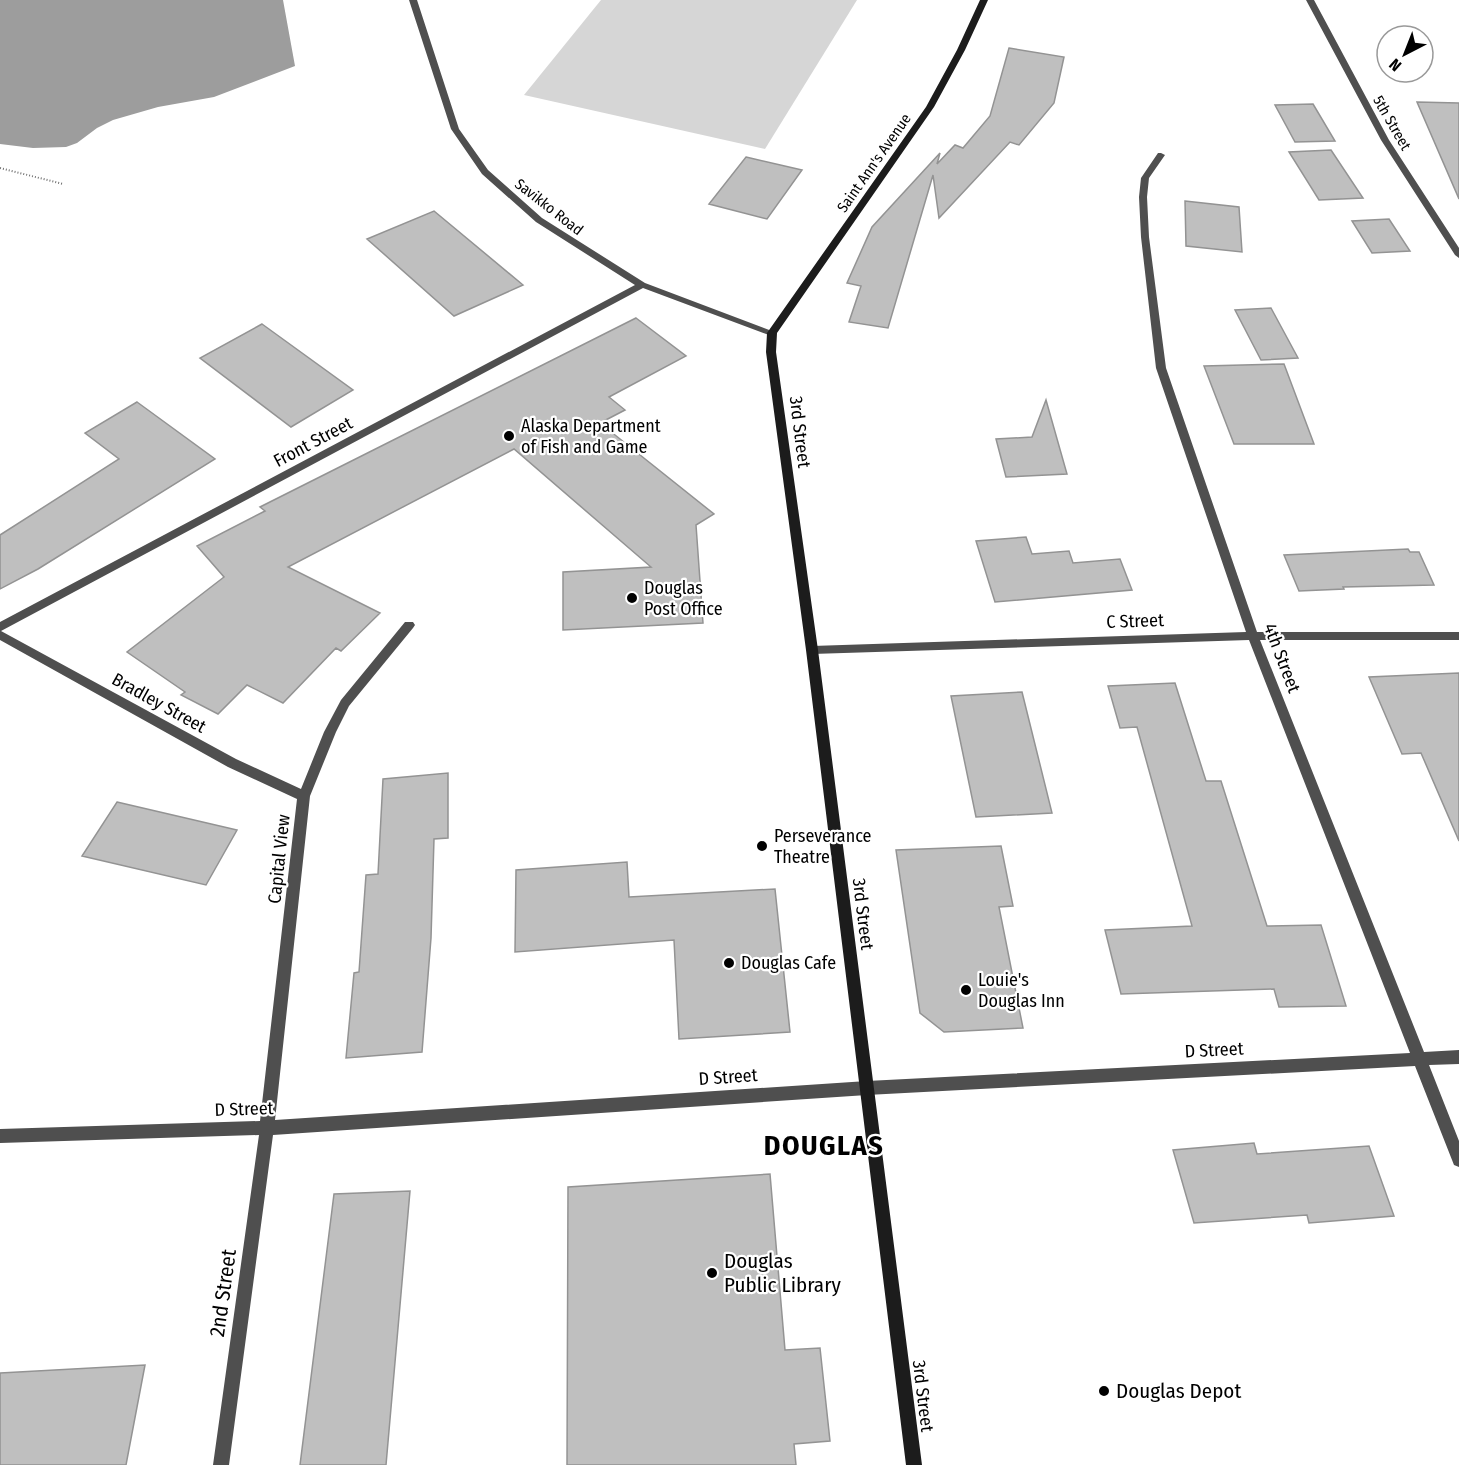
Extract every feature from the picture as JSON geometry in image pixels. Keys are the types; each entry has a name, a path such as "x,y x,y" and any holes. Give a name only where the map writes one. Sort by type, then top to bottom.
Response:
{"main road":[{"name":"Saint Ann's Avenue","path":"772,333 930,107 962,50 984,0"},
{"name":"3rd Street","path":"772,333 771,352 812,650 914,1465"}],"street":[{"name":"Savikko Road","path":"413,0 455,129 485,172 539,220 642,285 772,333"},
{"name":"5th Street","path":"1310,0 1384,140 1459,255"},
{"name":"4th Street","path":"1161,155 1145,178 1143,196 1145,237 1161,368 1253,636 1459,1160"},
{"name":"Front Street","path":"0,627 642,285"},
{"name":"Capital View","path":"267,1128 304,796 330,732 345,703 409,625"},
{"name":"Bradley Street","path":"0,635 232,763 304,796"},
{"name":"C Street","path":"812,650 1253,636 1459,636"},
{"name":"D Street","path":"0,1136 267,1128 867,1088 1459,1057"},
{"name":"2nd Street","path":"221,1465 267,1128"}],"path":[{"path":"0,168 63,184"}],"shaded area":[{"path":"0,0 283,0 295,66 214,97 158,107 113,120 97,128 77,143 66,147 33,148 0,144"},
{"path":"601,0 857,0 765,149 524,95"}],"building":[{"path":"1009,48 1064,57 1054,103 1019,145 1010,142 939,218 933,175 888,328 849,322 861,286 847,283 872,227 940,153 937,164 955,145 963,148 990,116"},
{"path":"1417,102 1459,103 1459,199"},
{"path":"1313,104 1335,141 1295,142 1275,105"},
{"path":"1331,150 1363,198 1319,200 1289,152"},
{"path":"746,157 802,170 767,219 709,204"},
{"path":"1185,201 1239,207 1242,252 1186,246"},
{"path":"434,211 523,285 454,316 367,239"},
{"path":"1389,219 1410,251 1372,253 1352,221"},
{"path":"1271,308 1298,358 1261,360 1235,310"},
{"path":"636,318 686,356 609,397 625,410 600,423 714,514 696,525 703,623 563,630 563,572 651,567 514,449 288,567 380,613 341,651 336,648 283,703 247,685 218,714 181,695 185,692 127,652 224,577 197,546 265,511 260,507"},
{"path":"262,324 353,390 291,427 200,358"},
{"path":"1284,364 1314,444 1234,444 1204,366"},
{"path":"1046,400 1067,474 1006,477 996,439 1032,437"},
{"path":"137,402 215,459 38,569 0,589 0,535 119,459 85,433"},
{"path":"1026,537 1032,554 1069,551 1073,563 1120,559 1132,590 995,602 976,541"},
{"path":"1408,549 1410,552 1419,552 1434,585 1343,587 1344,589 1299,591 1284,555"},
{"path":"1459,673 1459,841 1421,753 1402,754 1369,677"},
{"path":"1175,683 1206,781 1221,781 1267,926 1321,925 1346,1006 1279,1007 1274,989 1121,994 1105,930 1192,926 1137,727 1120,728 1108,686"},
{"path":"1022,692 1052,813 976,817 951,696"},
{"path":"448,773 448,838 434,839 431,938 422,1052 346,1058 354,973 359,972 366,875 378,874 383,779"},
{"path":"117,802 237,830 206,885 82,856"},
{"path":"1001,846 1013,906 999,907 1023,1028 944,1032 920,1013 896,850"},
{"path":"627,862 629,897 775,889 790,1032 679,1039 674,940 515,952 516,870"},
{"path":"1254,1143 1257,1154 1369,1146 1394,1216 1309,1223 1307,1215 1194,1223 1173,1150"},
{"path":"770,1174 785,1350 820,1348 830,1441 794,1444 796,1465 567,1465 568,1187"},
{"path":"410,1191 386,1465 300,1465 334,1194"},
{"path":"145,1365 126,1465 0,1465 0,1373"}],"place":[{"name":"Alaska Department of Fish and Game","path":"509,436"},
{"name":"Douglas Post Office","path":"632,598"},
{"name":"Perseverance Theatre","path":"762,846"},
{"name":"Douglas Cafe","path":"729,963"},
{"name":"Louie's Douglas Inn","path":"966,990"},
{"name":"Douglas Public Library","path":"712,1273"},
{"name":"Douglas Depot","path":"1104,1391"}],"district":[{"name":"DOUGLAS","path":"824,1145"}]}
